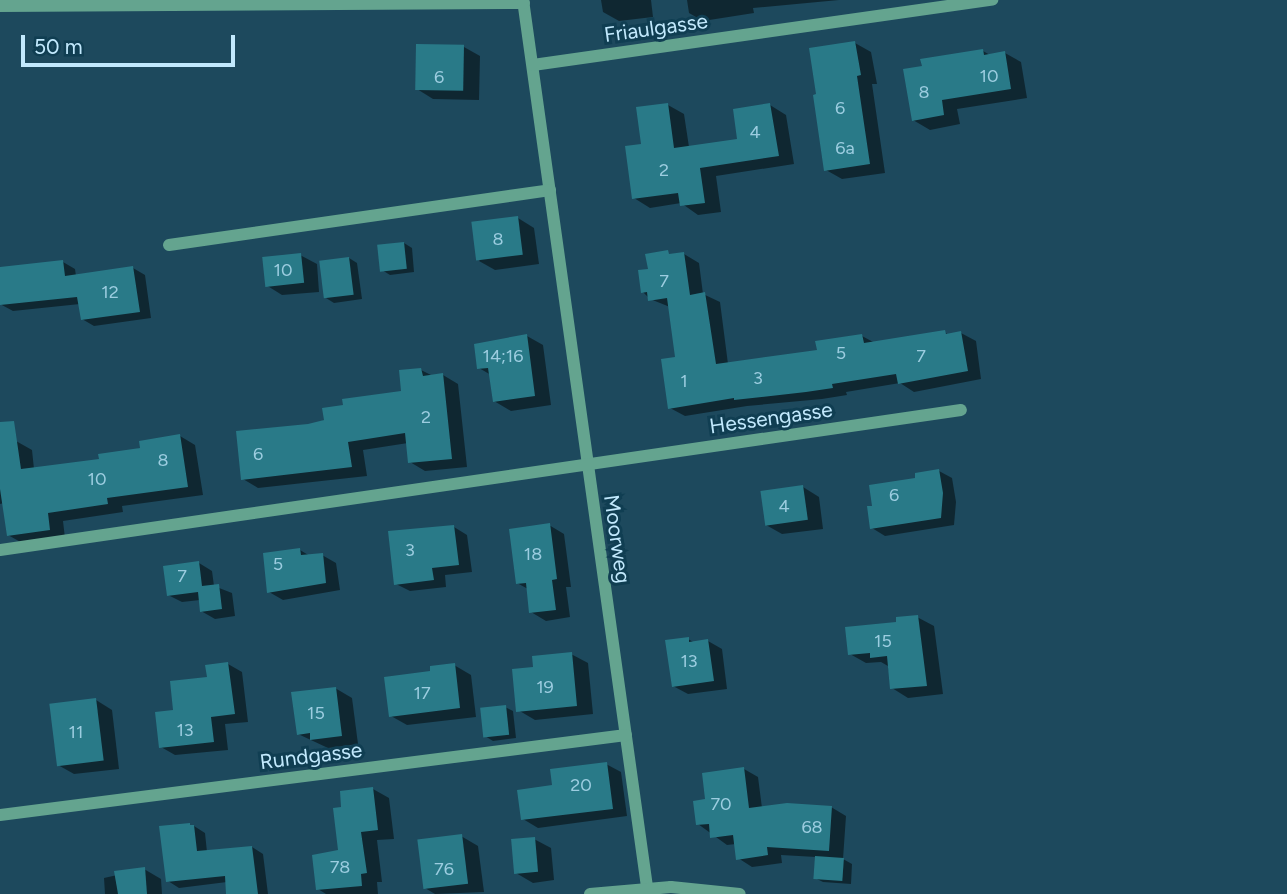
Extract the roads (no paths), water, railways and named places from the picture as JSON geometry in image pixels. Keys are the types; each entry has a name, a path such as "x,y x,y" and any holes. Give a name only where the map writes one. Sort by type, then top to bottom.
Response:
{"street":[{"name":"Friaulgasse","path":"533,65 992,0"},
{"name":"Moorweg","path":"523,1 648,891"},
{"path":"0,6 46,3 523,1"},
{"path":"169,245 550,190"},
{"name":"Hessengasse","path":"586,464 961,410"},
{"path":"0,550 586,464"},
{"name":"Rundgasse","path":"0,815 626,735"},
{"path":"590,894 648,891 740,894"}]}
